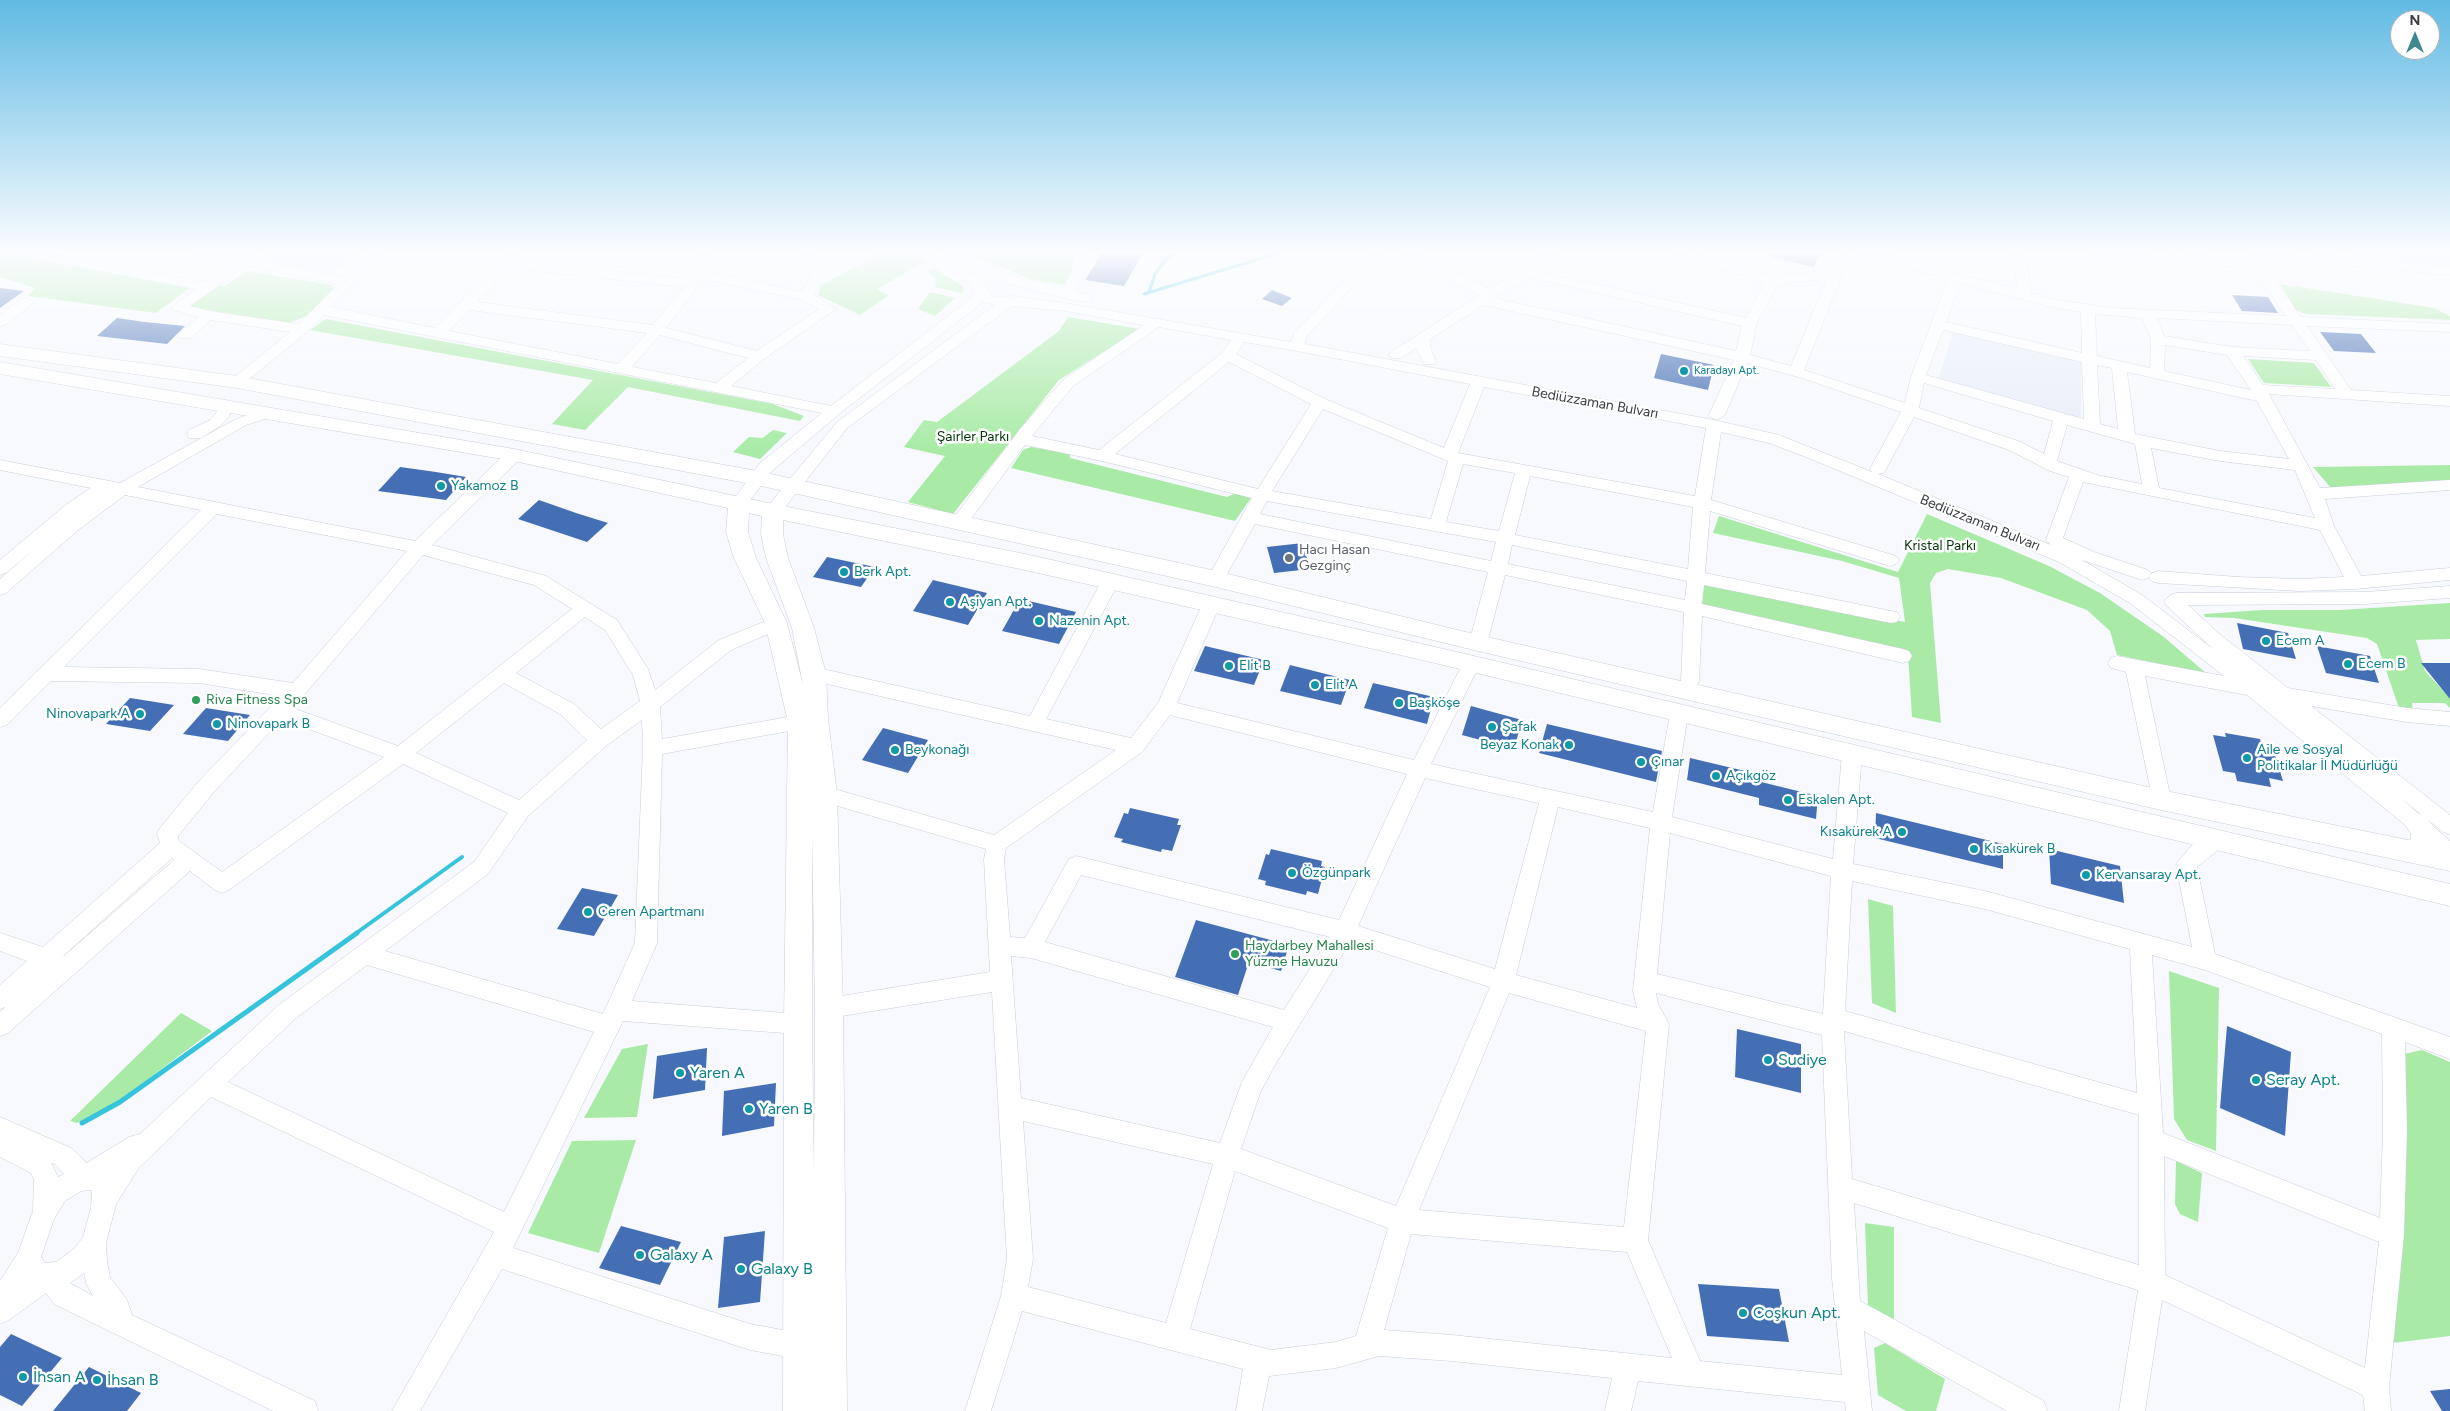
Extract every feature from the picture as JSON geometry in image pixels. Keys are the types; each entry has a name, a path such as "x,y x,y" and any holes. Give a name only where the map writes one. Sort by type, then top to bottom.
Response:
{"main road":[{"path":"0,350 237,382 757,478 1216,579 1679,714 2146,821 2216,840 2443,893"},
{"path":"0,368 269,412 514,455 730,508 773,523 812,519 1025,562 1211,605 1685,690 2161,800 2450,860"},
{"path":"730,508 745,558 776,623 800,722 798,1024 800,1411"},
{"path":"773,523 777,558 803,628 814,674 816,718 824,794 829,1008 830,1411"},
{"path":"2409,851 2416,850 2424,843 2423,832 2418,823"}],"street":[{"path":"186,335 204,319"},
{"path":"234,319 302,329"},
{"path":"237,382 313,319"},
{"path":"364,319 834,411"},
{"path":"437,334 453,319"},
{"path":"572,319 657,330 759,356"},
{"path":"622,369 666,319"},
{"path":"718,389 759,356 815,319"},
{"path":"730,508 766,467 834,411 953,319"},
{"path":"773,523 792,486 842,425 984,319"},
{"name":"Bediüzzaman Bulvarı","path":"1132,319 1240,338 1298,342 1396,355 1796,435 2054,540 2088,556 2150,576 2238,583 2356,583 2450,574"},
{"name":"Bediüzzaman Bulvarı","path":"1187,319 1478,382 1716,420 1812,453 2064,558 2147,604"},
{"path":"1298,342 1319,319"},
{"path":"1396,355 1453,319"},
{"path":"1579,319 1742,357 1796,372 1911,409 2015,446 2077,476 2121,487 2326,526"},
{"path":"1731,319 1750,323"},
{"path":"1685,690 1690,681 1702,503 1716,420 1742,357 1752,319"},
{"path":"1796,372 1817,319"},
{"path":"1878,469 1911,409 1918,377 1940,319"},
{"path":"2088,319 2092,427"},
{"path":"2150,319 2158,339 2157,373"},
{"path":"2238,319 2450,328"},
{"path":"2295,319 2347,395"},
{"path":"959,523 1022,439 1068,383 1156,323"},
{"path":"1938,324 2090,359 2260,393 2347,395 2450,401"},
{"path":"1102,456 1228,356 1240,338"},
{"path":"1423,339 1423,347 1430,361"},
{"path":"2158,339 2232,351 2320,356"},
{"path":"2232,351 2260,393 2301,466 2315,494 2326,526 2356,583"},
{"path":"1228,356 1320,402 1453,457 1702,503 1890,560"},
{"path":"2119,365 2126,436"},
{"path":"1918,377 2142,441 2220,456 2301,466"},
{"path":"1437,526 1453,457 1478,382"},
{"path":"1216,579 1249,517 1320,402"},
{"path":"0,589 116,487 215,423 223,415 226,405"},
{"path":"0,569 73,508 241,422 269,412"},
{"path":"2049,463 2061,419"},
{"path":"1022,439 1102,456 1262,495 1504,538 1891,617"},
{"path":"2142,441 2152,492"},
{"path":"514,455 419,548 297,691 206,787 167,834 172,846 222,884 401,755 585,608"},
{"path":"2,467 116,487 419,548 540,580 611,625 642,674 650,704 653,748 646,942 613,1018 496,1255 405,1411"},
{"path":"1174,1339 1226,1156 1250,1090 1267,1057 1345,930 1474,653 1524,470"},
{"path":"2054,540 2077,476"},
{"path":"2315,494 2450,486"},
{"path":"0,720 213,508"},
{"path":"1249,517 1694,608 1902,656"},
{"path":"2174,600 2176,592 2172,585 2150,576 2133,578 2132,585 2147,604 2418,823 2450,854"},
{"path":"1034,725 1110,582"},
{"path":"2147,604 2174,600 2365,598 2450,592"},
{"path":"2174,600 2212,638 2450,826"},
{"path":"978,1411 1014,1296 1020,1259 994,859 997,844 1135,747 1166,707 1211,605"},
{"path":"0,1304 28,1260 48,1202 56,1192 66,1184 85,1178 155,1132 210,1085 288,1011 481,868 521,810 600,740 650,704 724,645 776,623"},
{"path":"2161,800 2125,665 2253,689"},
{"path":"46,674 199,676 297,691"},
{"path":"502,674 567,709 600,740"},
{"path":"814,674 1135,747"},
{"path":"2280,693 2407,715 2450,719"},
{"path":"1166,707 1419,769 1661,822 1842,870 1985,900 2206,960 2450,1048"},
{"path":"278,710 401,755 521,810"},
{"path":"1679,714 1661,822 1644,981 1648,1008 1658,1024 1635,1240 1692,1373"},
{"path":"653,748 800,722"},
{"path":"1014,1296 1271,1363 1336,1355 1379,1343 1452,1348 1692,1373 1858,1400 1848,1308 1834,1023 1842,870 1852,754"},
{"path":"824,794 997,844"},
{"path":"1366,1346 1402,1221 1503,981 1550,798"},
{"path":"2206,960 2186,864 2199,851 2216,840"},
{"path":"0,999 172,846"},
{"path":"0,1026 189,859"},
{"path":"1031,948 1076,865 1345,930 1503,981 1658,1024"},
{"path":"0,942 68,966"},
{"path":"2132,1411 2152,1282 2152,1140 2140,943"},
{"path":"1001,946 1031,948 1290,1022"},
{"path":"365,955 613,1018 798,1024"},
{"path":"829,1008 1002,980"},
{"path":"1644,981 1834,1023 2149,1107"},
{"path":"1843,1188 2152,1282 2378,1399 2392,1235 2395,1131 2393,1026"},
{"path":"210,1085 510,1227"},
{"path":"1010,1107 1226,1156 1402,1221 1635,1240"},
{"path":"103,1201 130,1161 173,1117"},
{"path":"0,1128 63,1156 85,1178 100,1182 104,1191 94,1243 94,1262 99,1283 118,1309 121,1324"},
{"path":"2152,1140 2392,1235"},
{"path":"0,1145 40,1165 46,1178 44,1213"},
{"path":"0,1311 49,1276 62,1273 74,1265 84,1257 94,1243"},
{"path":"496,1255 750,1337 799,1346"},
{"path":"28,1260 38,1274 49,1276 63,1294 270,1405 305,1411"},
{"path":"1848,1308 2034,1411"},
{"path":"1249,1411 1258,1361"},
{"path":"1618,1411 1628,1366"}],"shaded area":[{"path":"1953,331 2081,363 2081,419 1938,381"}],"green space":[{"path":"256,319 299,319 284,324"},
{"path":"326,319 773,404 804,416 800,421 628,387 585,430 552,424 593,380 310,330"},
{"name":"Şairler Parkı","path":"1067,319 1079,319 1140,329 1059,380 953,514 908,502 945,456 904,447 924,420 937,422 1059,331"},
{"path":"2422,319 2450,319 2450,320"},
{"path":"2248,359 2314,363 2331,387 2264,383"},
{"path":"773,430 787,433 760,459 733,452 749,437 763,438"},
{"path":"1031,447 1070,454 1070,458 1227,497 1236,493 1251,498 1235,521 1011,468 1023,450"},
{"path":"2450,465 2450,481 2331,488 2313,467"},
{"name":"Kristal Parkı","path":"1927,514 2049,566 2100,593 2164,637 2207,674 2117,655 2110,631 2087,610 2001,578 1948,569 1936,573 1930,583 1941,723 1912,717 1908,654 1698,604 1701,583 1905,622 1899,578 1842,561 1713,533 1719,516 1898,572"},
{"path":"2450,603 2450,639 2416,640 2425,671 2450,698 2450,708 2445,703 2412,703 2413,711 2399,708 2377,644 2367,638 2234,618 2205,617 2204,614 2262,610 2340,610"},
{"path":"1868,899 1893,906 1896,1013 1872,1003"},
{"path":"2169,971 2219,988 2216,1151 2187,1140 2174,1119"},
{"path":"181,1013 212,1031 119,1101 77,1123 70,1121"},
{"path":"648,1044 637,1117 584,1118 622,1049"},
{"path":"2422,1050 2450,1062 2450,1336 2392,1343 2404,1054"},
{"path":"636,1140 599,1253 528,1233 572,1141"},
{"path":"2176,1161 2202,1173 2198,1222 2180,1214 2175,1204"},
{"path":"1865,1223 1894,1227 1894,1321 1868,1306"},
{"path":"1885,1343 1945,1379 1936,1411 1906,1411 1878,1395 1874,1348"}],"building":[{"path":"116,319 185,326 167,344 97,336"},
{"path":"2320,332 2361,334 2376,353 2334,351"},
{"name":"Karadayı Apt.","path":"1661,354 1714,365 1708,390 1654,378"},
{"path":"400,467 466,477 446,500 378,491"},
{"path":"539,500 608,523 587,542 518,519"},
{"name":"Hacı Hasan Gezginç","path":"1303,543 1310,569 1274,573 1267,547"},
{"name":"Berk Apt.","path":"827,557 875,567 861,587 813,577"},
{"name":"Aşiyan Apt.","path":"933,580 987,593 968,625 913,611"},
{"name":"Nazenin Apt.","path":"1020,599 1076,612 1059,644 1002,631"},
{"name":"Ecem A","path":"2237,623 2288,633 2296,659 2243,649"},
{"name":"Elit B","path":"1205,646 1264,660 1254,685 1194,671"},
{"name":"Ecem B","path":"2317,646 2370,656 2379,683 2326,673"},
{"path":"2421,663 2450,663 2450,699"},
{"name":"Elit A","path":"1290,665 1350,680 1341,705 1280,691"},
{"name":"Başköşe","path":"1373,683 1434,697 1427,724 1364,708"},
{"name":"Ninovapark A","path":"130,698 174,705 150,731 106,724"},
{"name":"Şafak","path":"1471,706 1522,720 1514,749 1462,735"},
{"name":"Ninovapark B","path":"206,708 250,715 228,741 183,734"},
{"path":"1547,724 1662,751 1656,782 1539,753"},
{"name":"Beykonağı","path":"883,728 928,740 908,773 862,760"},
{"name":"Aile ve Sosyal Politikalar İl Müdürlüğü","path":"2225,733 2260,739 2261,743 2272,745 2283,781 2269,778 2271,787 2237,781 2235,773 2223,771 2213,735 2226,737"},
{"path":"1690,758 1745,771 1745,778 1818,796 1816,819 1759,805 1759,798 1687,780"},
{"path":"1130,808 1179,819 1177,825 1181,825 1172,851 1162,849 1161,852 1121,842 1123,839 1114,837 1124,813 1128,814"},
{"path":"1876,813 2003,844 2003,869 1875,838"},
{"name":"Özgünpark","path":"1271,849 1322,861 1321,866 1325,867 1318,894 1307,891 1306,895 1265,885 1266,881 1258,879 1266,854 1269,855"},
{"name":"Kervansaray Apt.","path":"2049,849 2120,866 2124,903 2051,884"},
{"name":"Ceren Apartmanı","path":"582,888 618,895 594,936 557,929"},
{"name":"Haydarbey Mahallesi Yüzme Havuzu","path":"1196,920 1289,945 1281,971 1249,962 1238,995 1175,977"},
{"name":"Seray Apt.","path":"2227,1026 2291,1052 2285,1136 2220,1108"},
{"name":"Sudiye","path":"1737,1029 1801,1044 1801,1093 1735,1077"},
{"name":"Yaren A","path":"707,1048 705,1090 653,1099 657,1056"},
{"name":"Yaren B","path":"776,1083 774,1126 722,1136 724,1091"},
{"name":"Galaxy A","path":"621,1226 681,1242 660,1285 599,1268"},
{"name":"Galaxy B","path":"765,1231 760,1302 718,1308 724,1237"},
{"name":"Coşkun Apt.","path":"1698,1284 1779,1289 1789,1342 1707,1336"},
{"name":"İhsan A","path":"11,1334 62,1358 22,1406 0,1395 0,1347"},
{"name":"İhsan B","path":"89,1367 141,1393 127,1411 53,1411"},
{"path":"2450,1389 2450,1411 2442,1411 2430,1391"}],"waterway":[{"path":"355,934 462,857"},
{"path":"82,1123 120,1102 357,933"}],"place":[{"name":"Karadayı Apt.","path":"1684,371"},
{"name":"Yakamoz B","path":"441,486"},
{"name":"Hacı Hasan Gezginç","path":"1289,558"},
{"name":"Berk Apt.","path":"844,572"},
{"name":"Aşiyan Apt.","path":"950,602"},
{"name":"Nazenin Apt.","path":"1039,621"},
{"name":"Ecem A","path":"2266,641"},
{"name":"Ecem B","path":"2348,664"},
{"name":"Elit B","path":"1229,666"},
{"name":"Elit A","path":"1315,685"},
{"name":"Riva Fitness Spa","path":"196,700"},
{"name":"Başköşe","path":"1399,703"},
{"name":"Ninovapark A","path":"140,714"},
{"name":"Ninovapark B","path":"217,724"},
{"name":"Şafak","path":"1492,727"},
{"name":"Beyaz Konak","path":"1569,745"},
{"name":"Beykonağı","path":"895,750"},
{"name":"Aile ve Sosyal Politikalar İl Müdürlüğü","path":"2247,758"},
{"name":"Çınar","path":"1641,762"},
{"name":"Açıkgöz","path":"1716,776"},
{"name":"Eskalen Apt.","path":"1788,800"},
{"name":"Kısakürek A","path":"1902,832"},
{"name":"Kısakürek B","path":"1974,849"},
{"name":"Özgünpark","path":"1292,873"},
{"name":"Kervansaray Apt.","path":"2086,875"},
{"name":"Ceren Apartmanı","path":"588,912"},
{"name":"Haydarbey Mahallesi Yüzme Havuzu","path":"1235,954"},
{"name":"Sudiye","path":"1768,1060"},
{"name":"Yaren A","path":"680,1073"},
{"name":"Seray Apt.","path":"2256,1080"},
{"name":"Yaren B","path":"749,1109"},
{"name":"Galaxy A","path":"640,1255"},
{"name":"Galaxy B","path":"741,1269"},
{"name":"Coşkun Apt.","path":"1743,1313"},
{"name":"İhsan A","path":"23,1377"},
{"name":"İhsan B","path":"97,1380"}]}
